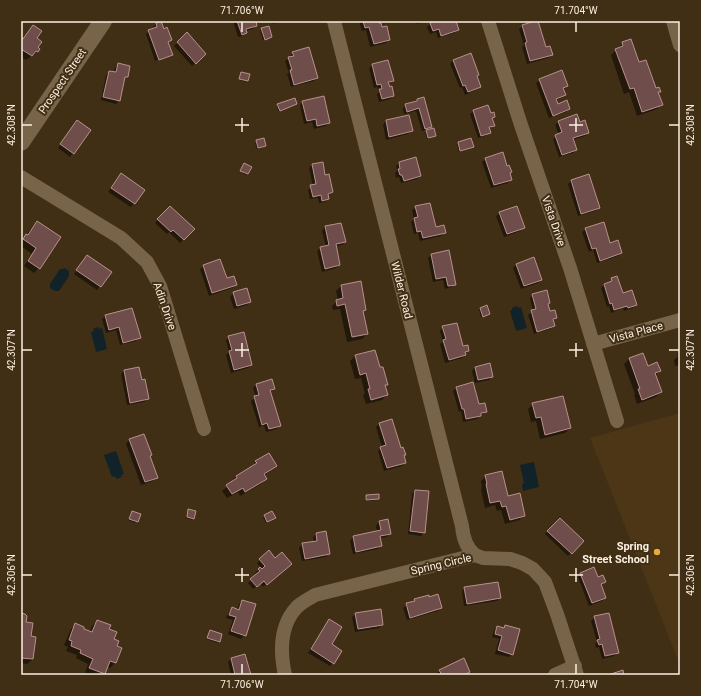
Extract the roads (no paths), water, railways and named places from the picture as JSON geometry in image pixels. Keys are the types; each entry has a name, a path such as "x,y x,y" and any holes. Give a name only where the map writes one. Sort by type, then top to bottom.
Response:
{"street":[{"name":"Prospect Street","path":"21,142 103,21"},
{"name":"Wilder Road","path":"334,21 464,537 469,549 475,555"},
{"name":"Vista Drive","path":"488,21 518,117 570,268 616,421"},
{"path":"672,21 680,46"},
{"name":"Adin Drive","path":"21,177 121,238 147,262 160,286 204,429"},
{"name":"Vista Place","path":"593,344 680,320"},
{"name":"Spring Circle","path":"285,675 281,644 284,629 291,613 315,595 475,555 483,558 510,559 522,563 533,569 545,582 576,671 555,675"}],"water":[{"path":"64,268 69,271 69,276 59,291 55,291 50,288 50,284 60,269"},
{"path":"517,306 518,308 521,307 527,328 516,331 510,311 512,308"},
{"path":"98,327 99,329 102,328 107,349 96,352 91,332 94,331 93,329"},
{"path":"116,451 124,474 121,475 122,477 116,479 115,476 112,477 104,455"},
{"path":"534,462 539,487 523,491 522,484 524,483 520,465"}],"place":[{"name":"Spring Street School","path":"657,552"}]}
